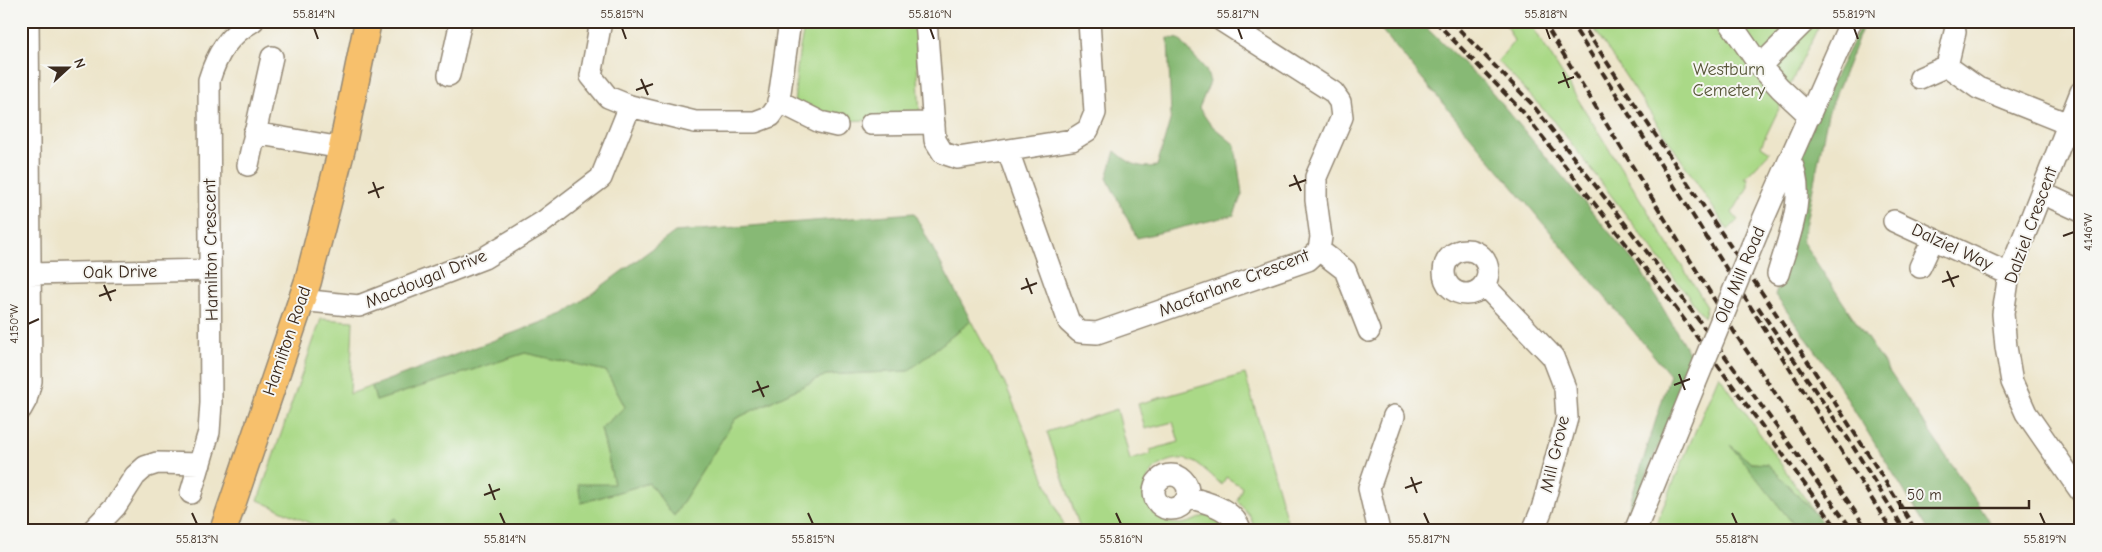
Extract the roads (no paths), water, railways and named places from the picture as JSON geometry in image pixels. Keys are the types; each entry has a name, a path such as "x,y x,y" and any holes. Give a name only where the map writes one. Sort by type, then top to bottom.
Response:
{"main road":[{"name":"Hamilton Road","path":"223,531 308,281 342,148 368,21"}],"street":[{"path":"21,409 26,400 31,381 28,21"},
{"name":"Hamilton Crescent","path":"191,493 209,432 211,403 209,80 214,64 224,45 244,26 253,21"},
{"path":"448,75 461,21"},
{"path":"601,21 591,76 608,97 630,106 695,122 755,122 771,116 778,106 790,21"},
{"path":"926,21 935,140 943,153 958,158 1072,140 1088,130 1095,113 1089,21"},
{"name":"Macfarlane Crescent","path":"1008,151 1070,322 1080,332 1097,334 1308,260 1319,250 1321,236 1316,200 1316,177 1342,117 1340,102 1333,92 1222,21"},
{"path":"1729,21 1760,66 1810,116"},
{"path":"1760,66 1804,21"},
{"name":"Old Mill Road","path":"1635,531 1758,231 1851,21"},
{"path":"1947,66 1955,32"},
{"path":"248,166 272,57"},
{"path":"1920,78 1947,66"},
{"path":"1947,66 1978,88 2068,124"},
{"name":"Dalziel Crescent","path":"2081,92 2009,274 2003,314 2012,382 2026,413 2081,492"},
{"path":"778,101 820,122 836,126"},
{"name":"Macdougal Drive","path":"300,300 359,306 484,258 543,222 601,178 630,106"},
{"path":"871,124 934,123"},
{"path":"254,133 342,148"},
{"path":"1778,274 1795,212 1796,172 1790,160"},
{"path":"2042,193 2081,211"},
{"name":"Dalziel Way","path":"1894,221 2009,274"},
{"path":"1920,267 1933,239"},
{"path":"1319,250 1344,270 1369,331"},
{"name":"Oak Drive","path":"29,274 210,270"},
{"name":"Mill Grove","path":"1484,285 1553,357 1566,388 1567,418 1542,509 1533,531"},
{"path":"1379,531 1369,488 1394,416"},
{"path":"92,531 115,507 135,476 145,467 157,463 200,464"},
{"path":"1188,497 1218,506 1230,515 1241,531"}],"railway":[{"path":"1435,21 1523,112 1669,299 1839,531"},
{"path":"1451,21 1532,104 1678,292 1853,531"},
{"path":"1543,21 1738,338 1868,531"},
{"path":"1570,21 1892,531"},
{"path":"1580,21 1792,338 1916,531"},
{"path":"1758,307 1849,440 1905,531"}],"park label":[{"name":"Westburn Cemetery","path":"1729,79"}]}
